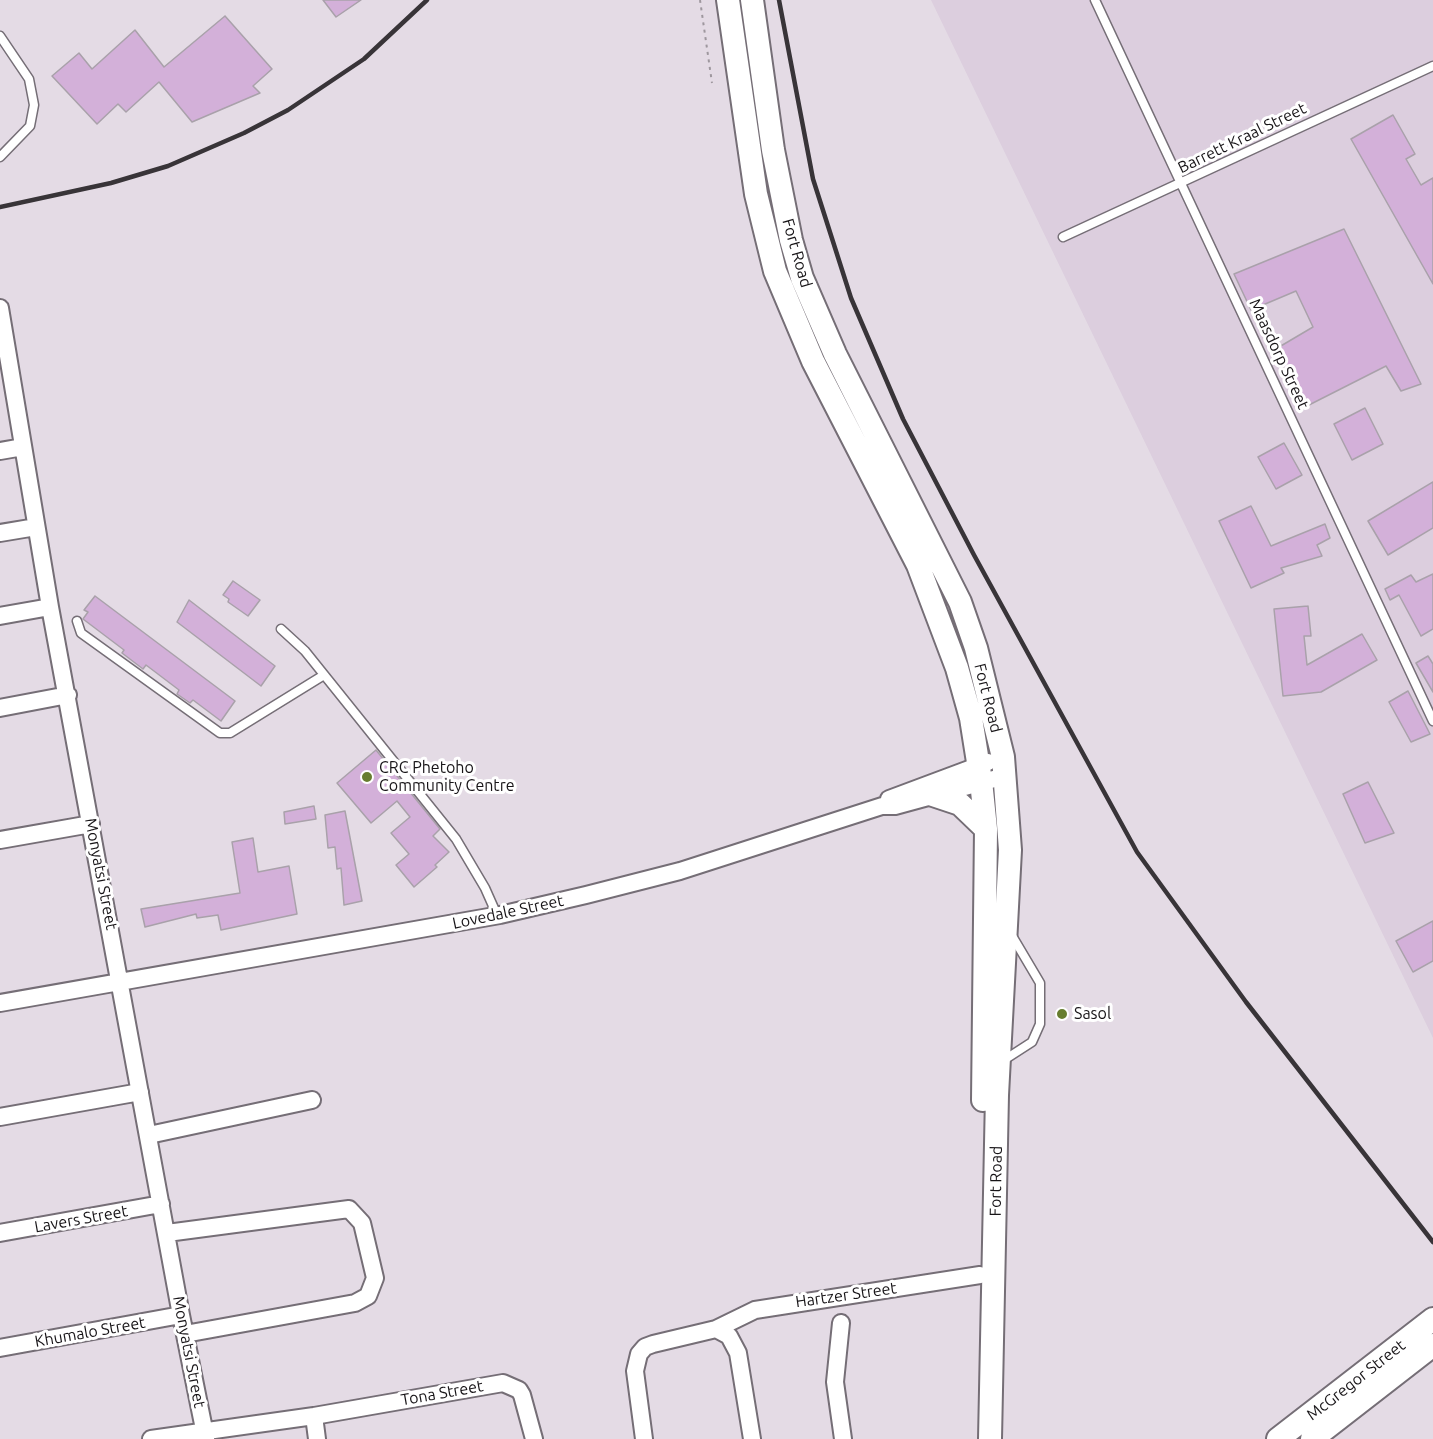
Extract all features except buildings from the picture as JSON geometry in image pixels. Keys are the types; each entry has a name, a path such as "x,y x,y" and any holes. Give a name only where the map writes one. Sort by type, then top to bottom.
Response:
{"main road":[{"name":"Fort Road","path":"728,0 756,194 775,271 789,309 918,565 939,614 960,678 980,773 986,829 976,1439"},
{"name":"Fort Road","path":"752,0 790,240 816,314 960,602 978,658 1004,767 1010,850 999,1064 990,1439"},
{"path":"756,194 781,192"},
{"path":"933,795 960,804 986,829"},
{"name":"McGregor Street","path":"1278,1439 1433,1319"},
{"name":"McGregor Street","path":"1312,1439 1433,1344"}],"street":[{"name":"Monyatsi Street","path":"0,308 4,363 23,447 50,607 181,1316 205,1434"},
{"path":"0,451 23,447"},
{"path":"0,533 36,527"},
{"path":"0,616 50,607"},
{"path":"0,708 68,695"},
{"name":"Lovedale Street","path":"0,1003 497,915 680,871 882,806 895,806 933,795 980,773 1004,767"},
{"path":"882,806 892,796 980,773"},
{"path":"0,840 91,824"},
{"path":"0,1117 140,1092"},
{"path":"149,1135 312,1101"},
{"name":"Lavers Street","path":"0,1233 161,1204"},
{"path":"167,1233 350,1209 362,1224 375,1278 368,1296 355,1304 185,1334"},
{"name":"Hartzer Street","path":"644,1439 635,1371 639,1354 645,1347 716,1329 755,1310 980,1275"},
{"name":"Khumalo Street","path":"0,1348 181,1316"},
{"name":"Hartzer Street","path":"841,1323 835,1383 843,1439"},
{"path":"716,1329 729,1336 738,1353 752,1439"},
{"name":"Tona Street","path":"151,1439 205,1434 503,1383 519,1389 534,1439"},
{"path":"314,1416 317,1439"}],"lane":[{"name":"Maasdorp Street","path":"1095,0 1183,183 1433,721"},
{"path":"0,36 29,79 34,105 30,126 14,146 0,157"},
{"name":"Barrett Kraal Street","path":"1064,237 1433,66"},
{"path":"77,621 81,633 220,734 230,733 324,675"},
{"path":"280,629 296,641 456,839 485,888 497,915"},
{"path":"999,1064 1032,1042 1040,1024 1040,983 1007,925"}],"path":[{"path":"700,0 712,83"}],"shaded area":[{"path":"931,0 1433,0 1433,1038"}],"railway":[{"path":"0,207 111,183 168,166 244,133 288,110 364,59 427,0"},
{"path":"779,0 813,179 851,298 903,419 974,555 1137,852 1246,1002 1433,1242"}],"place":[{"name":"CRC Phetoho Community Centre","path":"367,777"},
{"name":"Sasol","path":"1062,1014"}]}
